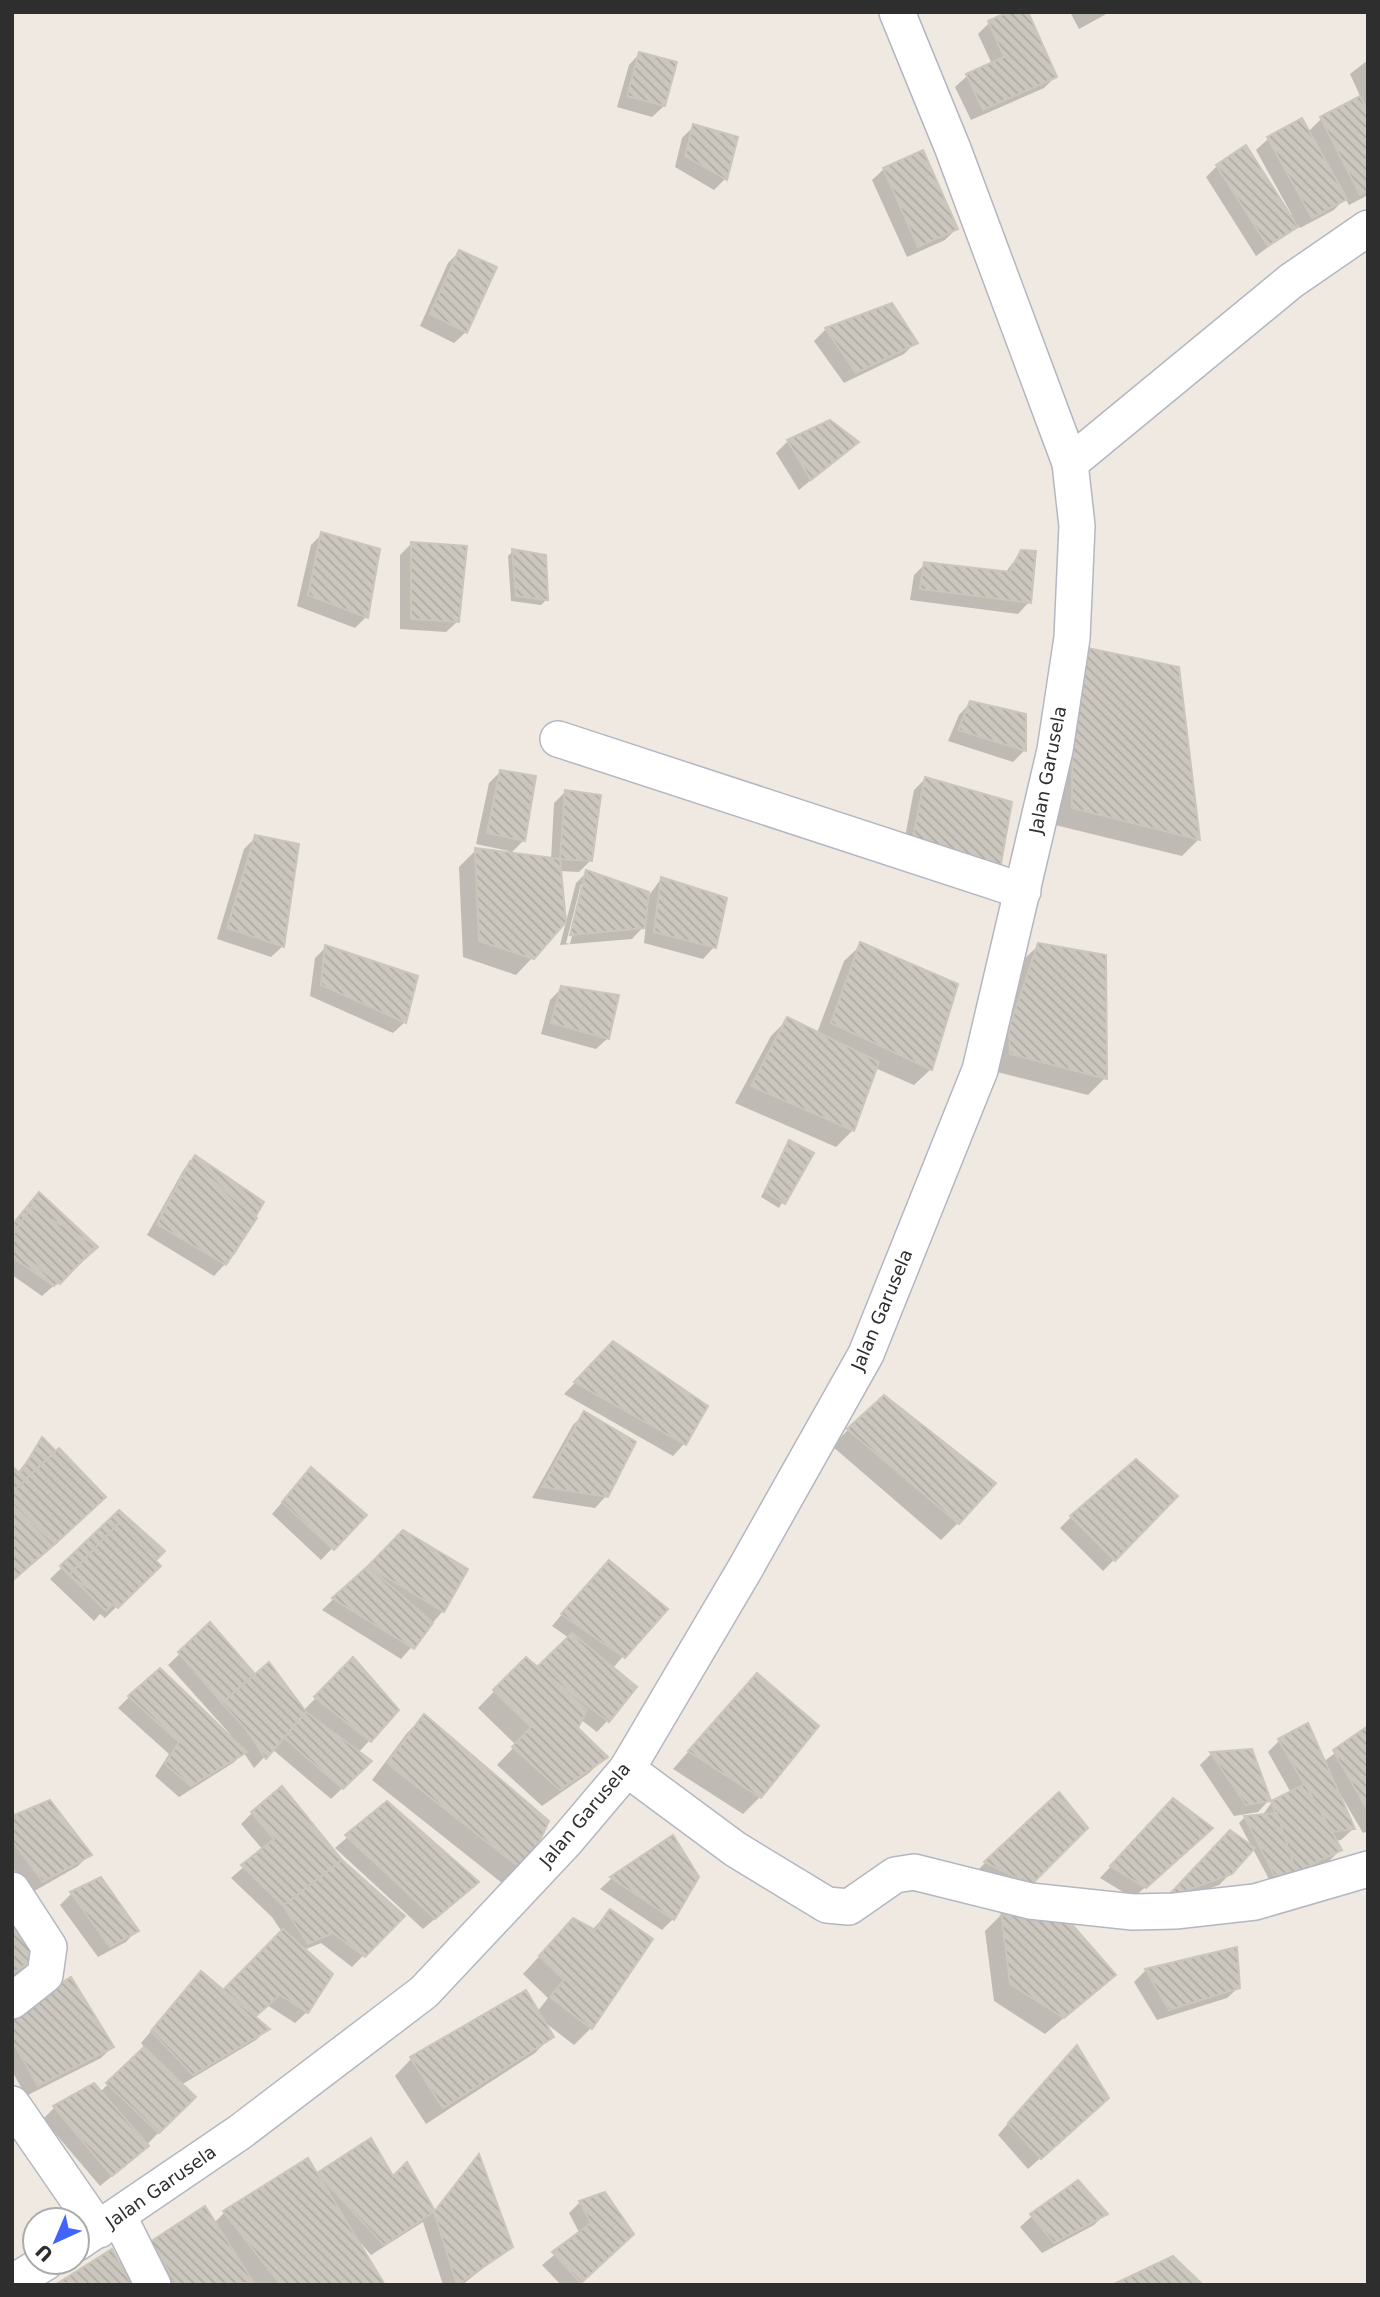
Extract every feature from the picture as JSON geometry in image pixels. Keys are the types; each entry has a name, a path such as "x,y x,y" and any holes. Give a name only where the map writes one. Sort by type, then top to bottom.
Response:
{"street":[{"name":"Jalan Garusela","path":"98,2230 240,2132 424,1992 566,1840 627,1769 745,1569 866,1354 980,1070 1055,750 1072,638 1077,526 1070,463 953,149 897,12"},
{"path":"1070,463 1291,281 1368,228"},
{"path":"558,739 1023,891"},
{"path":"627,1769 735,1849 827,1905 840,1909 849,1907 895,1875 914,1872 1030,1901 1133,1912 1175,1911 1255,1902 1368,1869"},
{"path":"12,1890 49,1947 45,1975 12,2001"},
{"path":"12,2104 98,2230 153,2285"}],"building":[{"path":"1008,12 1028,12 1057,77 983,110 966,74 1004,57 988,21"},
{"path":"639,52 677,62 665,106 627,96"},
{"path":"1360,96 1368,111 1368,191 1360,195 1320,117"},
{"path":"1302,118 1347,199 1312,218 1267,137"},
{"path":"693,124 738,137 727,180 685,156"},
{"path":"1246,145 1298,227 1268,246 1216,165"},
{"path":"923,150 958,229 918,247 883,168"},
{"path":"459,250 497,267 467,333 430,314"},
{"path":"892,303 918,343 856,373 825,328"},
{"path":"830,420 859,442 811,480 787,440"},
{"path":"321,532 380,549 368,618 308,595"},
{"path":"411,542 467,546 459,622 411,619"},
{"path":"512,549 546,555 548,600 516,596"},
{"path":"1021,550 1036,551 1031,603 920,589 924,562 1010,572"},
{"path":"1073,645 1179,667 1200,840 1072,808"},
{"path":"970,701 1026,714 1026,751 958,730"},
{"path":"500,770 536,776 525,841 487,833"},
{"path":"925,777 1012,802 1000,869 912,842"},
{"path":"565,790 601,795 592,861 560,859"},
{"path":"255,835 299,844 284,947 227,928"},
{"path":"475,848 560,859 566,922 534,959 479,941"},
{"path":"586,870 649,892 645,928 570,935"},
{"path":"661,877 727,898 716,948 654,932"},
{"path":"860,942 958,984 932,1070 831,1023"},
{"path":"1038,943 1106,955 1107,1079 1010,1054 1009,1028"},
{"path":"325,945 418,976 406,1023 321,985"},
{"path":"561,986 619,995 609,1039 551,1023"},
{"path":"787,1017 879,1062 854,1131 751,1086"},
{"path":"789,1140 814,1153 785,1204 765,1191"},
{"path":"195,1155 264,1202 234,1254 161,1213"},
{"path":"190,1161 257,1218 226,1265 157,1224"},
{"path":"39,1192 98,1247 54,1286 12,1257 12,1225"},
{"path":"31,1207 96,1246 60,1284 12,1247 12,1236"},
{"path":"613,1341 708,1406 686,1445 574,1382"},
{"path":"884,1395 996,1483 959,1524 847,1429"},
{"path":"584,1411 636,1442 608,1497 542,1487"},
{"path":"42,1437 102,1498 55,1544 12,1505 12,1487"},
{"path":"59,1448 106,1497 55,1544 12,1505 12,1492"},
{"path":"1136,1459 1178,1496 1115,1561 1070,1516"},
{"path":"12,1466 26,1480 12,1492"},
{"path":"311,1467 367,1515 334,1550 282,1502"},
{"path":"12,1505 55,1544 12,1581"},
{"path":"119,1510 165,1551 106,1611 60,1566"},
{"path":"119,1523 161,1566 118,1608 69,1575"},
{"path":"403,1530 468,1569 444,1612 368,1566"},
{"path":"609,1560 668,1609 625,1658 561,1614"},
{"path":"368,1566 433,1623 414,1649 332,1598"},
{"path":"210,1622 255,1674 222,1703 178,1652"},
{"path":"572,1633 637,1687 609,1722 537,1667"},
{"path":"353,1657 399,1710 371,1742 314,1697"},
{"path":"526,1657 587,1710 578,1728 608,1757 560,1790 512,1747 531,1727 493,1690"},
{"path":"269,1662 306,1712 266,1759 245,1728 222,1703"},
{"path":"160,1668 247,1752 191,1786 165,1764 179,1742 128,1696"},
{"path":"757,1673 819,1726 761,1798 688,1751"},
{"path":"306,1712 372,1761 343,1789 284,1738"},
{"path":"424,1714 549,1821 525,1872 387,1763"},
{"path":"1308,1723 1355,1829 1332,1832 1278,1739"},
{"path":"1368,1726 1368,1811 1333,1750"},
{"path":"1252,1749 1271,1801 1246,1805 1210,1752"},
{"path":"1305,1784 1342,1850 1296,1872 1271,1801"},
{"path":"282,1786 342,1860 283,1906 241,1865 274,1839 251,1812"},
{"path":"1059,1792 1088,1828 1031,1885 984,1862"},
{"path":"1173,1798 1213,1828 1146,1888 1110,1866"},
{"path":"50,1800 92,1855 43,1882 12,1841 12,1816"},
{"path":"387,1801 479,1882 435,1919 345,1835"},
{"path":"1277,1813 1296,1872 1274,1875 1244,1816"},
{"path":"1230,1830 1255,1848 1232,1874 1166,1898"},
{"path":"673,1835 699,1877 674,1920 610,1877"},
{"path":"342,1860 405,1916 365,1957 333,1933 308,1944 283,1906"},
{"path":"101,1877 139,1931 110,1947 70,1892"},
{"path":"12,1908 46,1947 12,1971"},
{"path":"610,1909 653,1939 592,2029 550,1997 564,1980 539,1956 573,1918 595,1930"},
{"path":"1001,1912 1069,1921 1116,1975 1064,2018 1010,1984"},
{"path":"12,1917 39,1955 12,1974"},
{"path":"283,1929 333,1974 308,2013 280,1995 255,2017 223,1990"},
{"path":"1237,1947 1240,1988 1169,2010 1145,1969"},
{"path":"201,1971 270,2029 193,2075 151,2031"},
{"path":"71,1977 114,2047 38,2086 12,2040 12,2014"},
{"path":"526,1990 554,2037 443,2108 410,2057"},
{"path":"1077,2045 1109,2098 1041,2159 1008,2123"},
{"path":"144,2047 196,2097 159,2133 106,2083"},
{"path":"94,2083 149,2146 112,2176 53,2106"},
{"path":"371,2138 393,2176 407,2162 435,2211 384,2245 317,2173"},
{"path":"479,2154 513,2247 457,2285 434,2212"},
{"path":"308,2158 385,2285 281,2285 223,2211"},
{"path":"1078,2180 1108,2214 1054,2243 1030,2214"},
{"path":"605,2192 634,2234 581,2283 552,2252 591,2223 579,2201"},
{"path":"205,2206 254,2283 178,2285 150,2242"},
{"path":"112,2249 132,2285 58,2283 69,2276 91,2276 91,2262"},
{"path":"1173,2256 1203,2285 1112,2285"}]}
